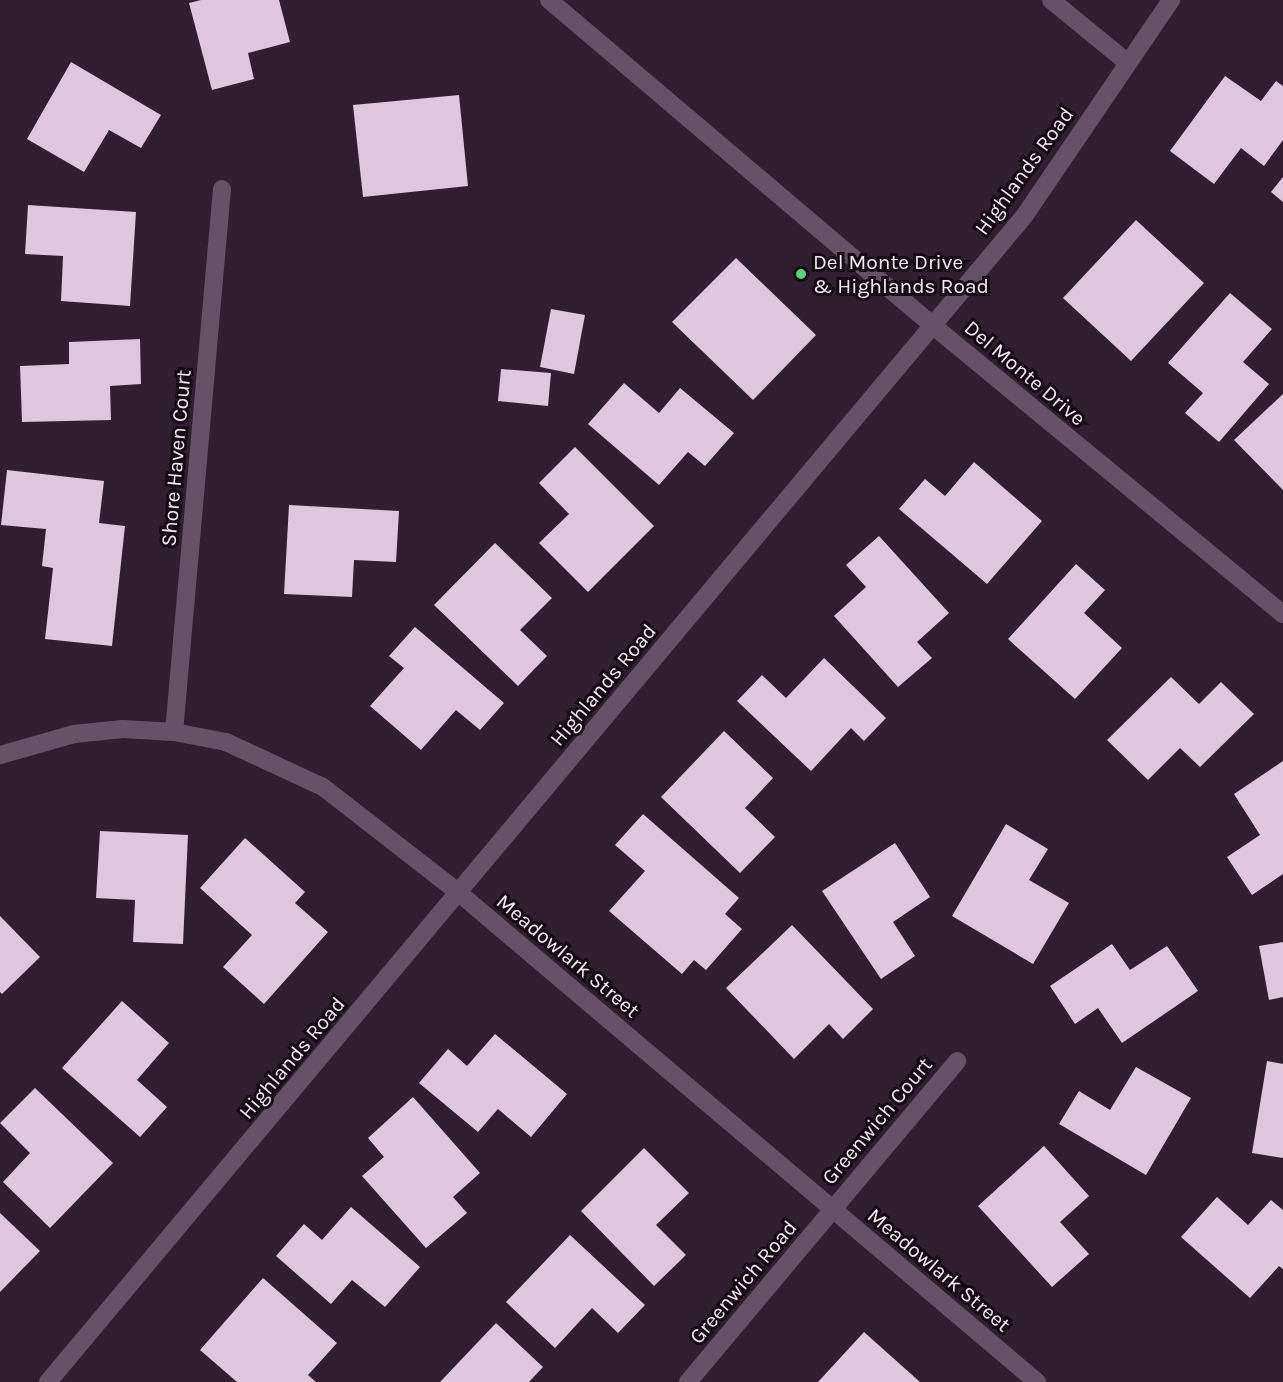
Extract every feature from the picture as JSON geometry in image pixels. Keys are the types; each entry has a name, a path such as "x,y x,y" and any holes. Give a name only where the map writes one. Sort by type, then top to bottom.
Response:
{"street":[{"name":"Del Monte Drive","path":"549,0 931,324 1283,615"},
{"path":"1051,0 1128,63"},
{"name":"Highlands Road","path":"48,1382 459,894 931,324 1025,214 1172,0"},
{"name":"Shore Haven Court","path":"174,732 222,189"},
{"name":"Meadowlark Street","path":"0,755 74,735 123,729 174,732 226,742 323,787 459,894 1037,1382"},
{"name":"Greenwich Court","path":"832,1210 957,1061"},
{"name":"Greenwich Road","path":"688,1382 832,1210"}],"building":[{"path":"201,0 279,0 290,42 248,53 254,79 212,90 189,3"},
{"path":"71,62 161,115 141,148 109,130 84,172 27,139"},
{"path":"1225,76 1261,101 1276,81 1283,86 1283,140 1264,166 1241,148 1214,184 1170,151"},
{"path":"459,95 468,186 363,197 353,105"},
{"path":"1283,177 1283,202 1271,192"},
{"path":"28,205 136,212 130,306 61,301 63,256 25,254"},
{"path":"1136,220 1204,283 1131,361 1063,298"},
{"path":"736,258 816,335 753,400 672,322"},
{"path":"1230,293 1272,329 1243,362 1269,384 1219,442 1185,413 1203,393 1168,363"},
{"path":"551,309 585,315 574,374 540,367"},
{"path":"140,339 141,384 110,386 111,420 22,422 20,366 69,364 69,342"},
{"path":"501,369 551,373 548,406 498,401"},
{"path":"624,383 659,413 680,388 734,433 705,466 688,452 659,485 588,424"},
{"path":"1283,394 1283,490 1234,440"},
{"path":"575,447 654,526 588,592 539,543 569,514 539,483"},
{"path":"974,462 1042,521 987,584 899,509 925,479 945,496"},
{"path":"7,470 104,481 99,523 125,526 112,646 45,639 53,568 42,566 46,529 1,525"},
{"path":"289,505 399,511 396,562 354,560 352,597 284,594"},
{"path":"879,536 949,613 917,642 932,658 898,687 834,616 866,587 846,565"},
{"path":"495,543 552,598 520,630 547,656 518,686 434,605"},
{"path":"1076,564 1105,590 1084,613 1122,648 1075,699 1008,639"},
{"path":"415,627 504,703 480,730 456,710 421,750 370,706 404,668 389,656"},
{"path":"824,658 886,718 864,741 851,728 811,771 737,701 762,675 786,698"},
{"path":"1171,677 1199,704 1221,682 1254,714 1200,767 1180,748 1148,780 1107,740"},
{"path":"724,731 773,778 745,808 775,837 740,873 661,797"},
{"path":"1283,761 1283,874 1252,895 1227,857 1260,835 1234,794"},
{"path":"643,814 739,898 725,914 742,929 706,970 694,960 682,974 609,911 645,871 615,845"},
{"path":"1006,824 1048,849 1029,880 1069,903 1033,964 952,916"},
{"path":"100,831 188,835 183,944 133,942 135,900 96,898"},
{"path":"245,838 305,892 295,903 328,932 264,1004 223,967 252,935 200,888"},
{"path":"895,843 930,897 893,922 915,956 881,979 822,891"},
{"path":"0,916 40,957 2,994 0,992"},
{"path":"792,925 873,1009 843,1039 829,1024 794,1059 726,988"},
{"path":"1283,942 1283,997 1269,1000 1259,946"},
{"path":"1112,944 1130,970 1167,946 1198,991 1122,1043 1098,1008 1075,1024 1050,986"},
{"path":"122,1001 169,1043 137,1080 167,1107 140,1137 62,1068"},
{"path":"495,1034 567,1094 531,1137 498,1109 478,1132 419,1083 448,1049 467,1066"},
{"path":"1267,1061 1283,1064 1283,1158 1252,1153"},
{"path":"1136,1067 1191,1098 1146,1175 1059,1124 1079,1091 1110,1110"},
{"path":"35,1088 113,1163 50,1228 3,1182 30,1153 0,1123"},
{"path":"413,1097 480,1173 453,1197 467,1213 426,1248 362,1176 384,1157 368,1138"},
{"path":"1044,1146 1089,1196 1060,1222 1089,1254 1052,1287 978,1206"},
{"path":"644,1148 689,1193 656,1225 686,1255 654,1286 581,1211"},
{"path":"1217,1197 1248,1225 1271,1200 1283,1210 1283,1269 1279,1266 1250,1298 1181,1237"},
{"path":"351,1207 420,1267 385,1307 352,1280 331,1304 276,1256 304,1224 322,1240"},
{"path":"0,1213 40,1251 0,1292"},
{"path":"570,1235 645,1305 618,1333 592,1308 555,1348 506,1302"},
{"path":"263,1278 337,1343 308,1375 316,1382 237,1382 200,1350"},
{"path":"496,1323 543,1367 529,1382 440,1382"},
{"path":"864,1332 920,1382 818,1382"}],"place":[{"name":"Del Monte Drive & Highlands Road","path":"801,274"}]}
